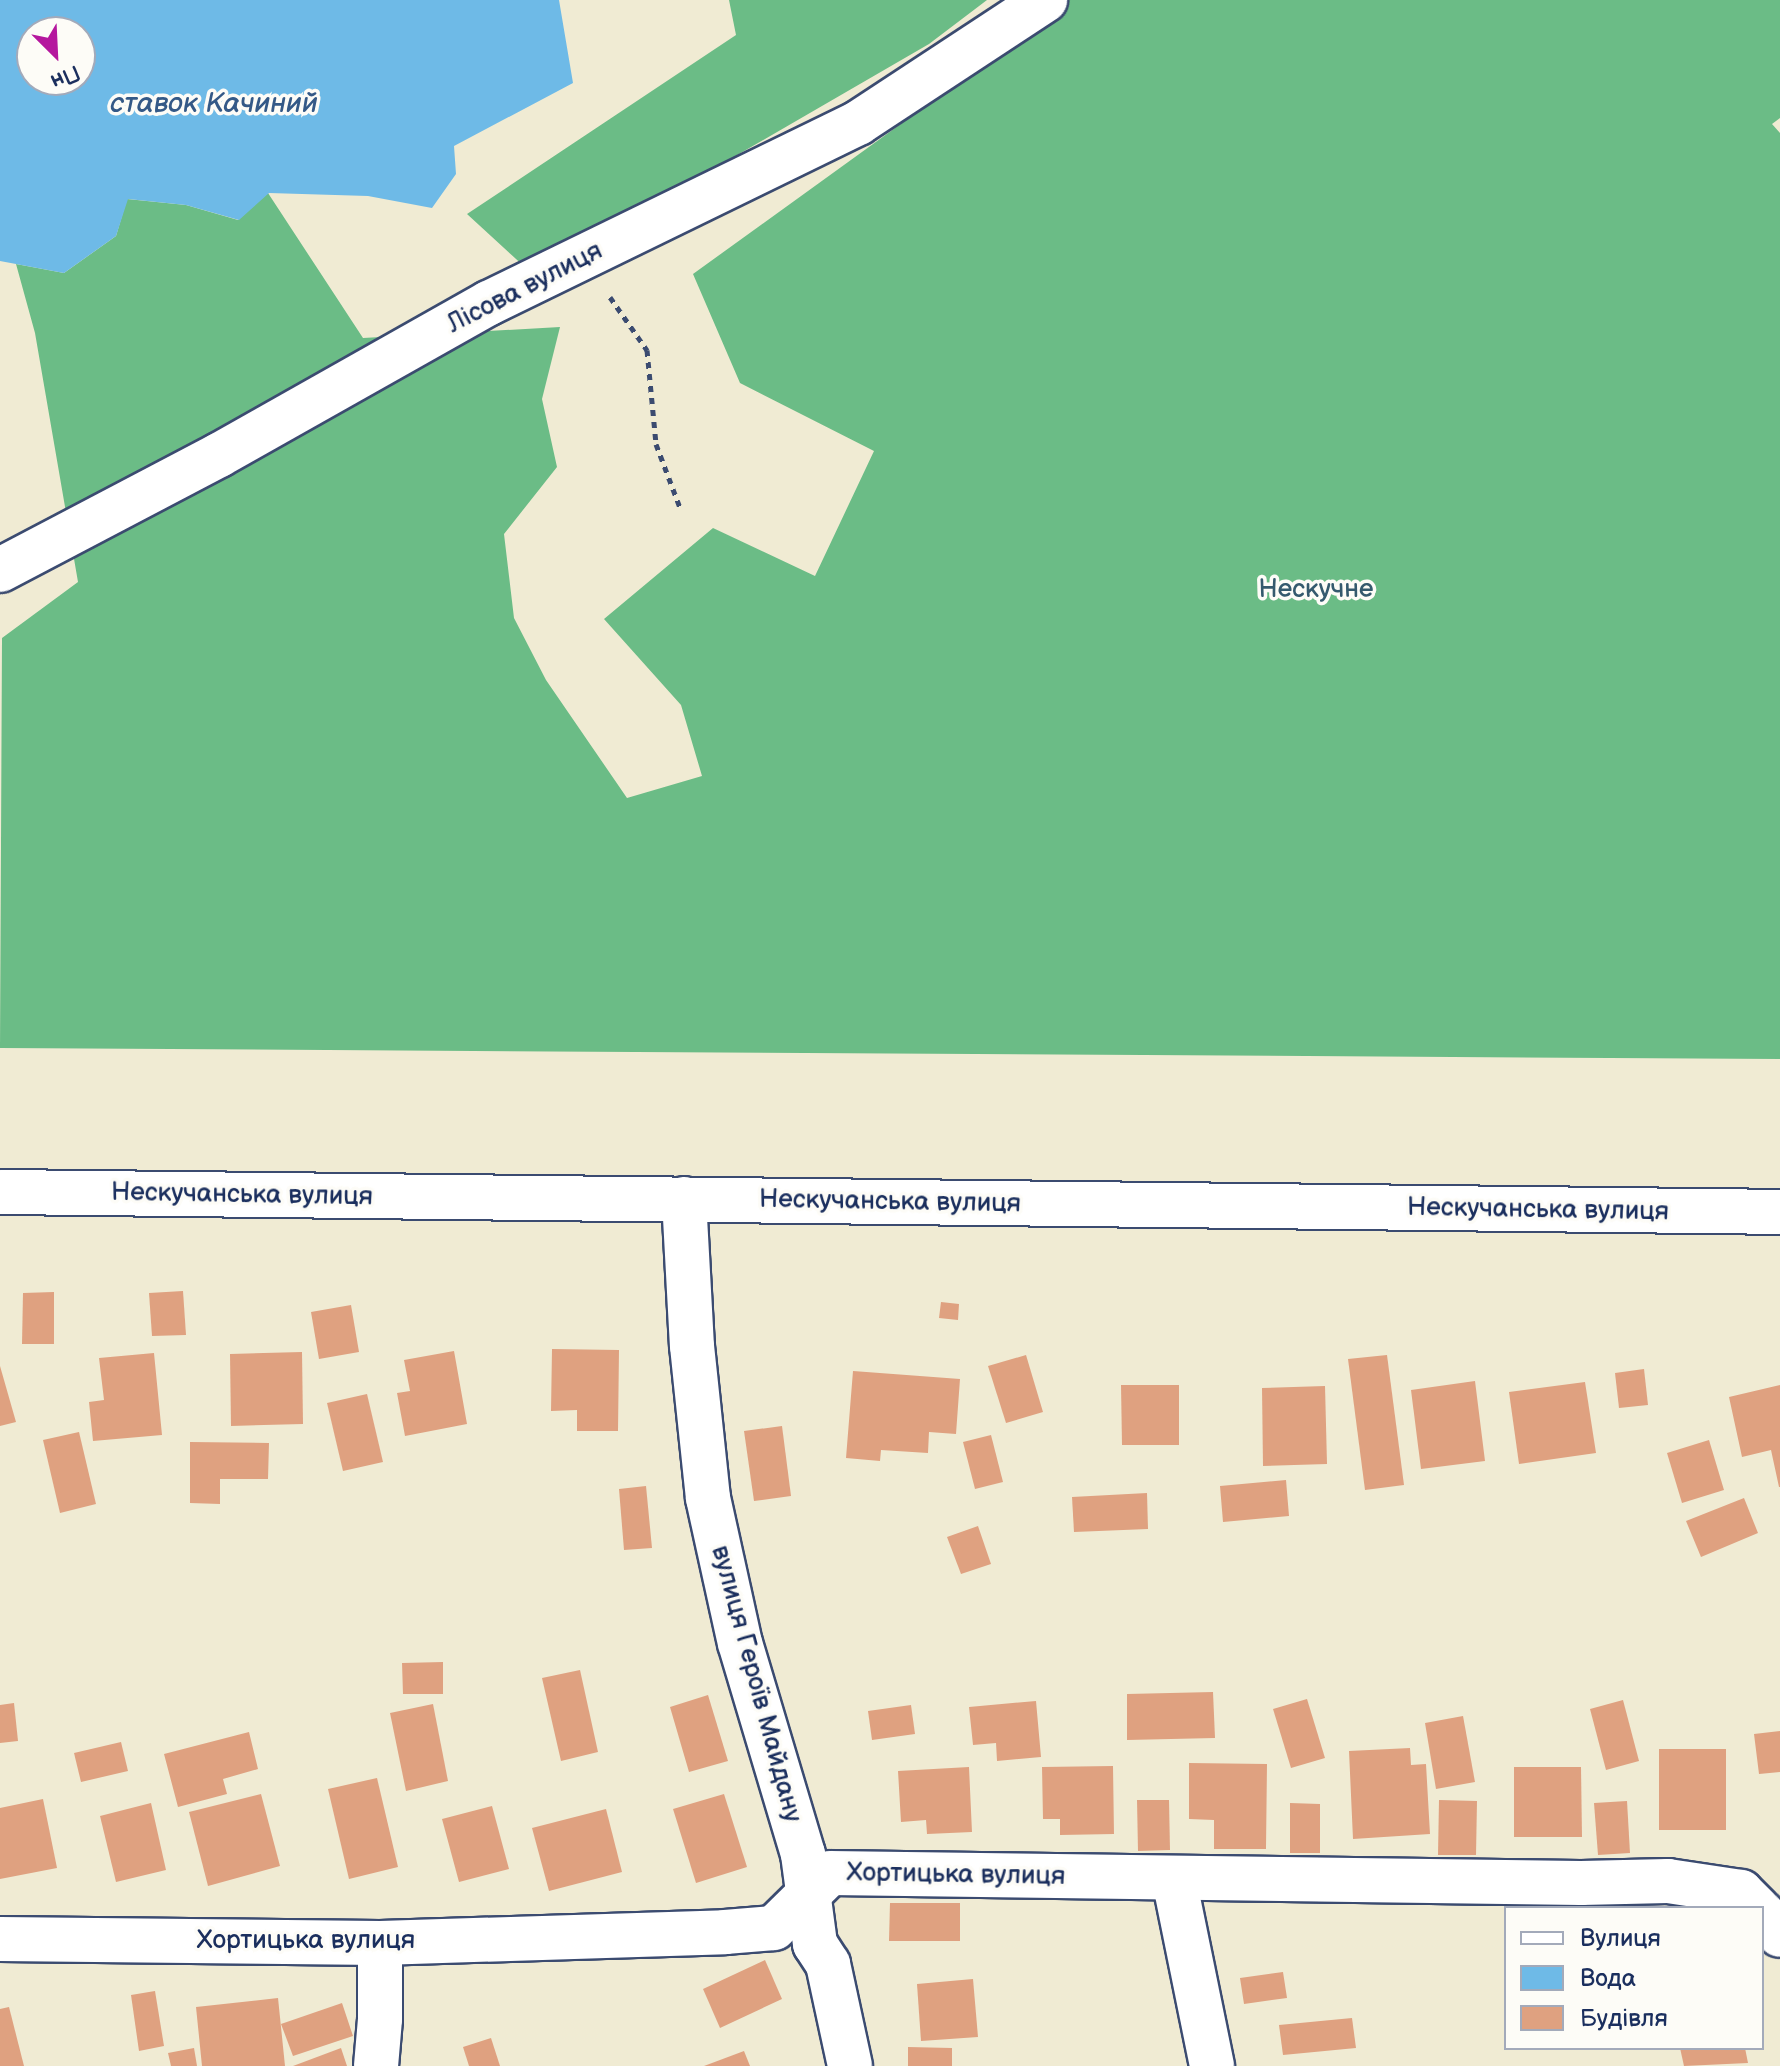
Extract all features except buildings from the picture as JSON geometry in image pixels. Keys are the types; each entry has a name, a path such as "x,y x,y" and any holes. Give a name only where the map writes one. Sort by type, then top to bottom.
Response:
{"street":[{"name":"Лісова вулиця","path":"0,570 219,455 489,303 858,123 1045,0"},
{"name":"Нескучанська вулиця","path":"0,1192 1780,1212"},
{"name":"вулиця Героїв Майдану","path":"684,1199 692,1346 708,1498 740,1643 803,1854 815,1944 828,1964 850,2066"},
{"name":"Хортицька вулиця","path":"0,1939 380,1943 774,1928 830,1873 1174,1879 1668,1881 1753,1905"},
{"path":"1174,1879 1212,2066"},
{"path":"1764,1917 1780,1935"},
{"path":"376,2066 380,2019 380,1943"}],"path":[{"path":"554,272 611,298 647,350 656,444 681,510"}],"green space":[{"path":"729,0 987,0 929,44 694,180 528,270 467,214 736,35"},
{"name":"Нескучне","path":"1061,0 1780,0 1780,118 1772,124 1780,133 1780,1059 0,1048 2,638 78,582 35,333 16,264 64,273 116,236 127,199 186,205 238,220 268,193 363,338 560,327 542,399 557,467 504,534 514,618 546,680 627,798 702,776 681,705 604,619 713,528 815,576 874,451 740,383 693,274 927,105"}],"water":[{"name":"ставок Качиний","path":"0,0 559,0 573,83 454,146 456,174 432,208 368,196 269,193 239,220 186,205 128,199 116,236 64,273 0,261"}]}
